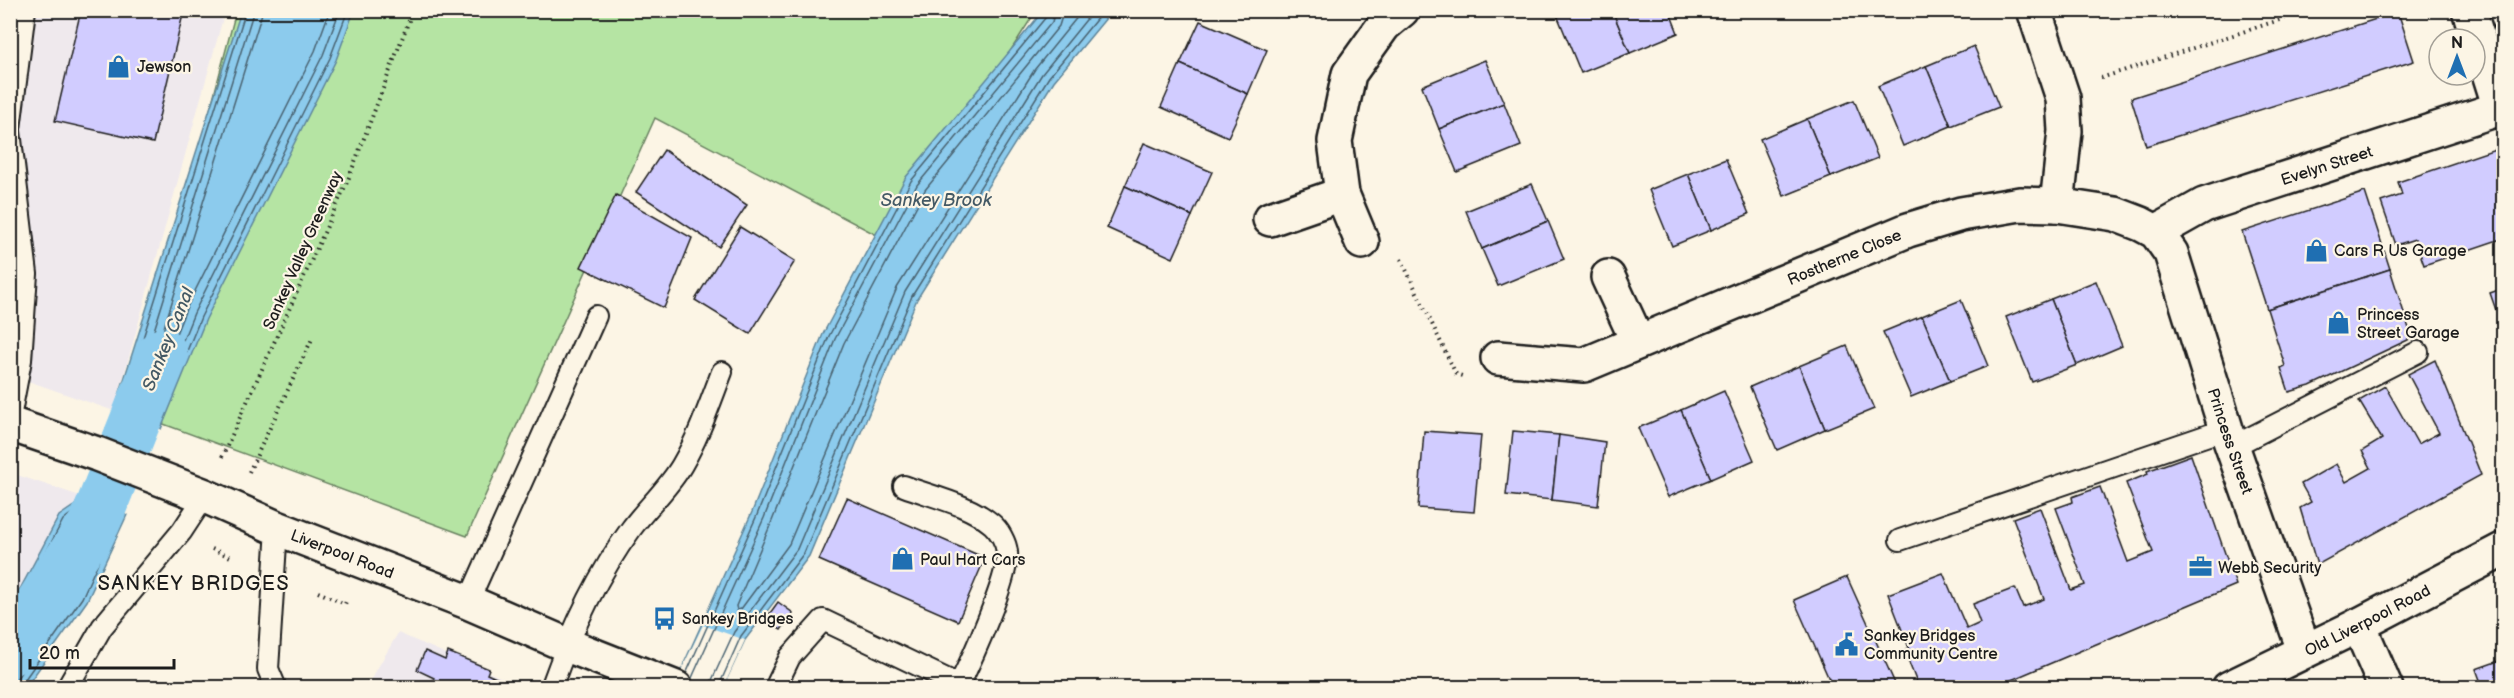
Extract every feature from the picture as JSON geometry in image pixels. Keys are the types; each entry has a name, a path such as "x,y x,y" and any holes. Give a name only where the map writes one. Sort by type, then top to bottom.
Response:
{"street":[{"path":"1362,242 1342,194 1335,141 1349,75 1384,25 1402,10"},
{"path":"2034,10 2061,91 2065,131 2057,205"},
{"path":"2469,10 2502,108"},
{"name":"Evelyn Street","path":"2156,232 2204,205 2502,108"},
{"path":"1270,219 1342,194"},
{"name":"Rostherne Close","path":"1498,358 1584,365 1908,230 1961,214 2020,204 2057,205 2115,214 2156,232"},
{"name":"Princess Street","path":"2156,232 2171,253 2229,438 2304,650"},
{"path":"1608,277 1638,342"},
{"name":"Liverpool Road","path":"10,424 97,454 674,687"},
{"name":"Old Liverpool Road","path":"2229,687 2359,625 2504,549"},
{"path":"2359,625 2386,687"}],"lane":[{"path":"10,418 21,360 27,274 10,130 25,10"},
{"path":"468,602 596,316"},
{"path":"1900,540 2229,438 2418,352"},
{"path":"551,687 567,645 599,578 632,528 664,492 683,464 722,372"},
{"path":"776,687 790,657 823,620 960,686 976,653 1004,571 1007,552 1002,538 993,525 974,512 904,486"},
{"path":"67,687 102,627 182,531 219,503"},
{"path":"276,687 268,669 277,528"}],"path":[{"name":"Sankey Valley Greenway","path":"219,503 413,10"},
{"path":"2061,91 2307,11"},
{"path":"1362,242 1396,249 1456,374 1470,378 1498,358"},
{"path":"219,503 312,339"},
{"path":"208,548 237,560"}],"shaded area":[{"path":"11,11 225,11 114,411 11,375"},
{"path":"11,473 80,496 75,505 59,516 20,589 11,597"},
{"path":"398,633 523,687 366,688"}],"green space":[{"path":"236,11 1036,11 888,241 655,118 467,536 131,412"}],"water":[{"path":"241,11 354,11 336,60 206,319 161,429 114,411"},
{"name":"Sankey Brook","path":"1043,11 1112,11 1054,81 917,299 809,556 745,640 723,687 673,688 752,512 823,334 906,177"},
{"path":"80,496 127,515 87,601 26,687 11,687 11,597 20,589 59,516 75,505"}],"pier":[{"path":"114,411 161,429 160,432 113,414"},
{"path":"82,494 129,512 127,515 80,496"},
{"path":"703,625 745,640 723,688 673,687"}],"building":[{"name":"Jewson","path":"81,10 184,10 153,143 55,121"},
{"path":"1268,10 1281,10 1274,17"},
{"path":"1555,10 1612,10 1630,53 1581,73"},
{"path":"1612,10 1669,10 1678,33 1630,53"},
{"path":"2398,12 2414,61 2146,146 2131,98"},
{"path":"1200,21 1267,50 1248,94 1180,64"},
{"path":"1974,46 1999,107 1951,126 1926,66"},
{"path":"1485,60 1504,103 1439,129 1422,86"},
{"path":"1180,64 1248,94 1228,137 1161,107"},
{"path":"1926,66 1951,126 1903,146 1878,86"},
{"path":"1854,100 1878,158 1831,177 1807,119"},
{"path":"1504,103 1521,146 1457,172 1439,129"},
{"path":"1807,119 1831,177 1784,196 1760,139"},
{"path":"1144,143 1212,172 1192,216 1125,186"},
{"path":"2504,146 2504,238 2424,265 2415,239 2396,245 2381,202 2402,195 2398,182"},
{"path":"664,150 747,205 719,247 636,192"},
{"path":"1726,159 1749,214 1711,230 1688,174"},
{"path":"1688,174 1711,230 1672,246 1649,190"},
{"path":"1532,184 1548,221 1482,249 1466,211"},
{"path":"1125,186 1192,216 1173,258 1107,228"},
{"name":"Cars R Us Garage","path":"2365,192 2390,269 2267,309 2242,232"},
{"path":"616,195 692,238 664,308 581,267"},
{"path":"1548,221 1564,259 1498,286 1482,249"},
{"path":"740,227 795,261 750,334 695,300"},
{"name":"Princess Street Garage","path":"2390,269 2412,338 2310,386 2289,392 2281,368 2285,366 2267,309"},
{"path":"2096,281 2122,346 2077,365 2051,299"},
{"path":"2504,288 2504,329 2503,330 2490,293"},
{"path":"2051,299 2077,365 2032,382 2006,317"},
{"path":"1961,300 1988,366 1950,381 1922,316"},
{"path":"1922,316 1950,381 1911,397 1883,332"},
{"path":"1847,346 1874,409 1825,429 1799,366"},
{"path":"2435,360 2481,475 2317,565 2300,508 2311,502 2301,484 2336,464 2346,482 2371,468 2362,451 2382,439 2359,401 2385,386 2418,444 2439,433 2408,374"},
{"path":"1799,366 1825,429 1777,450 1750,387"},
{"path":"1724,391 1754,460 1711,479 1681,410"},
{"path":"1681,410 1711,479 1668,497 1638,428"},
{"path":"1424,431 1481,435 1474,512 1418,508"},
{"path":"1513,431 1559,435 1552,500 1506,495"},
{"path":"1559,435 1605,442 1598,506 1552,500"},
{"path":"2191,455 2236,585 1997,686 1997,688 1919,688 1904,650 1909,648 1888,594 1943,573 1967,629 1980,623 1973,604 2015,588 2023,607 2044,599 2013,518 2040,508 2071,590 2085,585 2056,508 2073,502 2072,497 2100,487 2128,562 2153,552 2126,483 2148,474 2147,471"},
{"name":"Paul Hart Cars","path":"847,498 985,558 958,621 819,560"},
{"name":"Sankey Bridges Community Centre","path":"1847,577 1897,688 1833,688 1794,600"},
{"path":"778,602 793,613 781,630 765,620"},
{"path":"425,651 445,660 448,652 489,669 487,674 519,688 430,688 434,678 417,670"},
{"path":"2504,659 2504,688 2483,688 2476,669"}],"waterway":[{"name":"Sankey Canal","path":"10,650 95,522 162,354"}],"place":[{"name":"Jewson","path":"119,66"},
{"name":"Cars R Us Garage","path":"2316,250"},
{"name":"Princess Street Garage","path":"2339,323"},
{"name":"Paul Hart Cars","path":"902,559"},
{"name":"Webb Security","path":"2200,567"},
{"name":"Sankey Bridges","path":"664,618"},
{"name":"Sankey Bridges Community Centre","path":"1846,644"}],"district":[{"name":"SANKEY BRIDGES","path":"194,583"}]}
